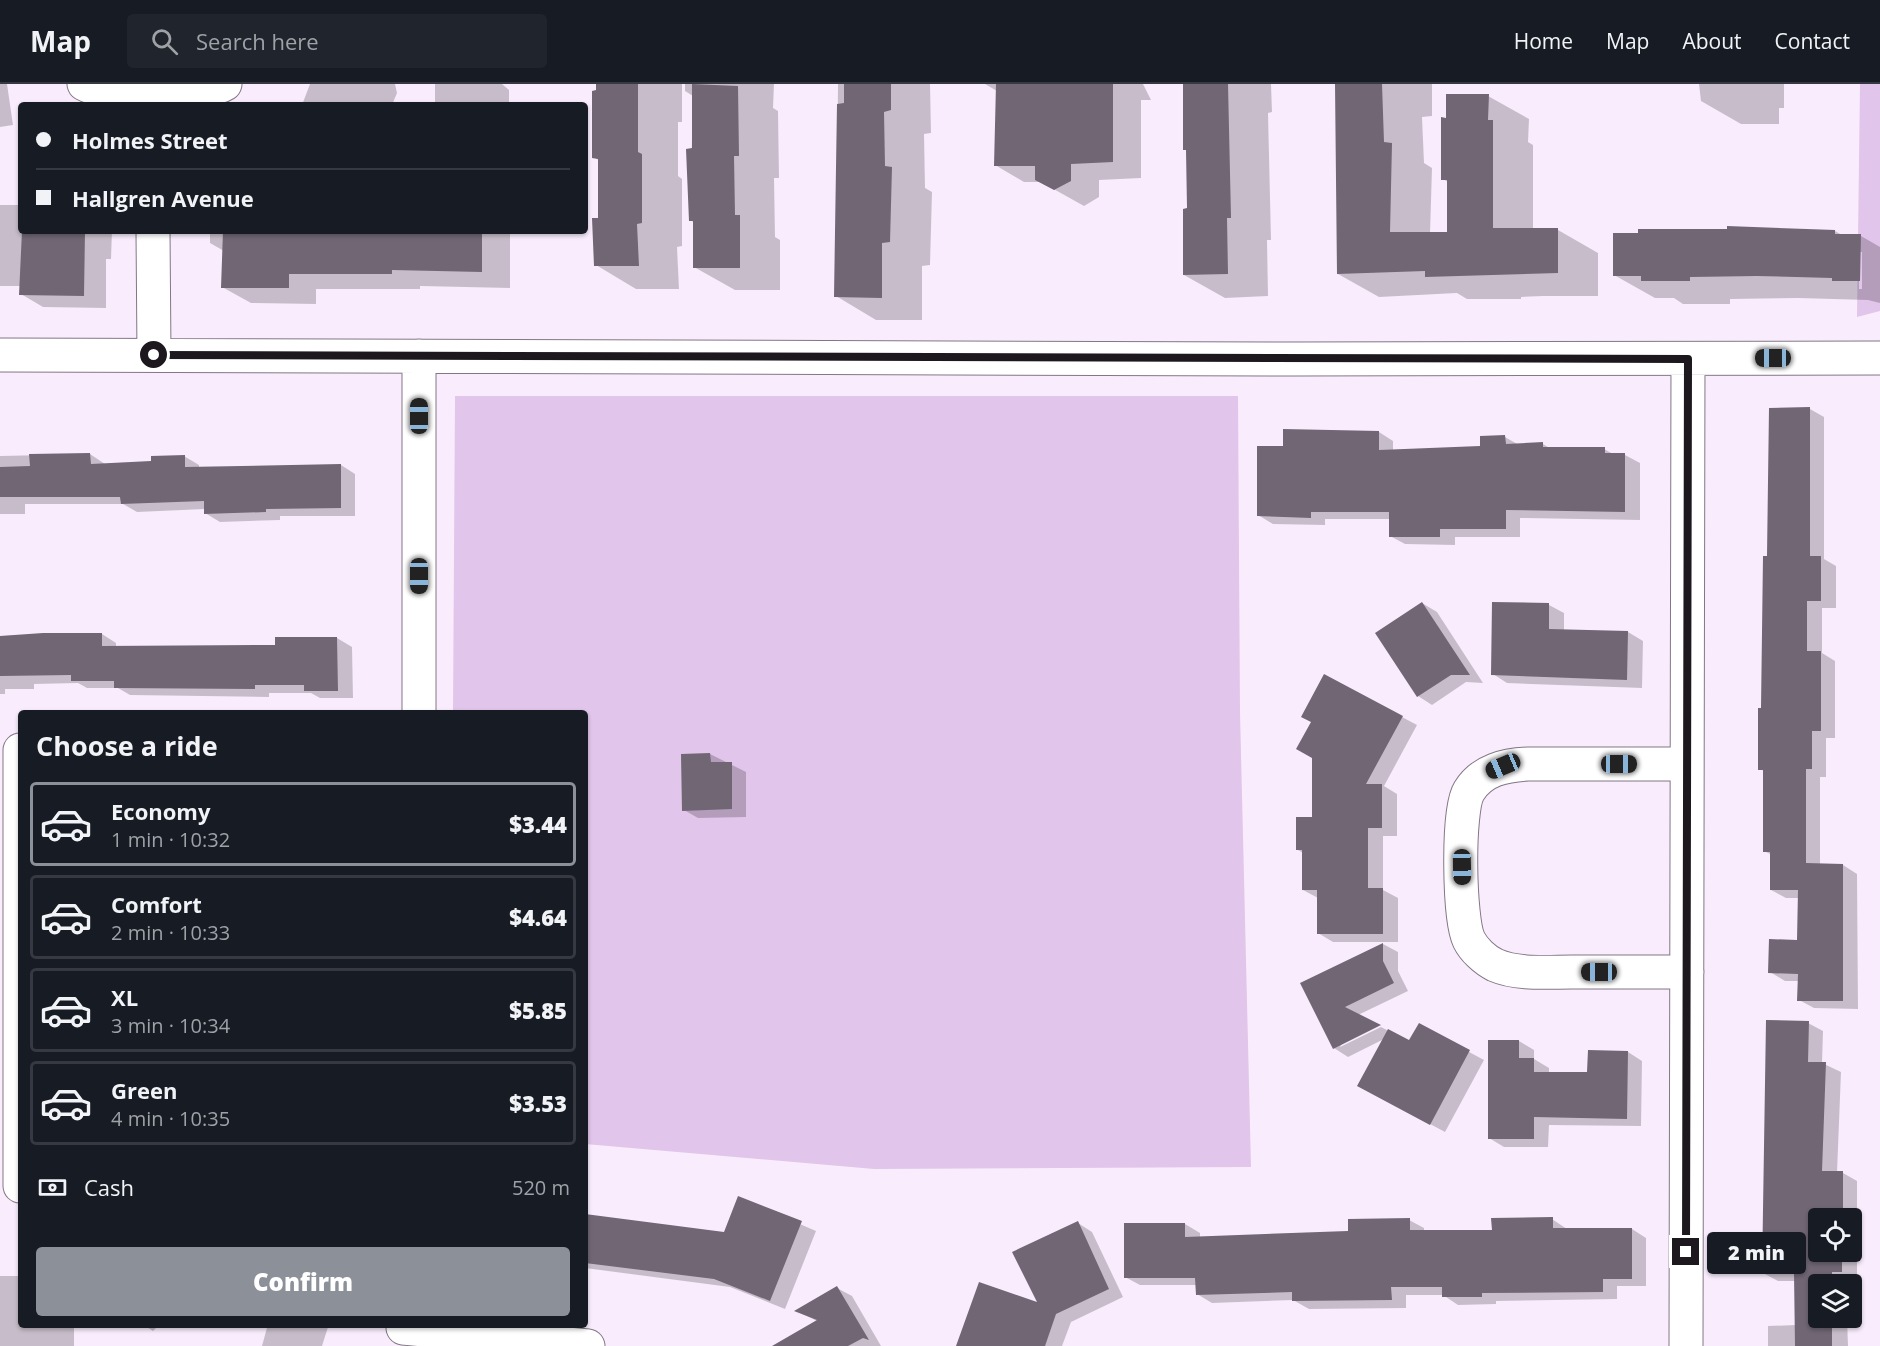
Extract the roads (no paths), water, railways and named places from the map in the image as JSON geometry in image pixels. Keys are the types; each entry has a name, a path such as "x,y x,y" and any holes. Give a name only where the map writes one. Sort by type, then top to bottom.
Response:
{"street":[{"path":"84,84 104,91 153,98 202,92 225,84"},
{"path":"153,234 154,355"},
{"path":"0,354 1880,358"},
{"path":"419,356 419,710"},
{"path":"1686,1346 1688,359"},
{"path":"0,750 18,750"},
{"path":"1687,764 1503,766 1489,772 1469,791 1461,824 1463,910 1466,929 1476,950 1496,965 1533,972 1687,972"},
{"path":"402,1333 588,1346"}]}
